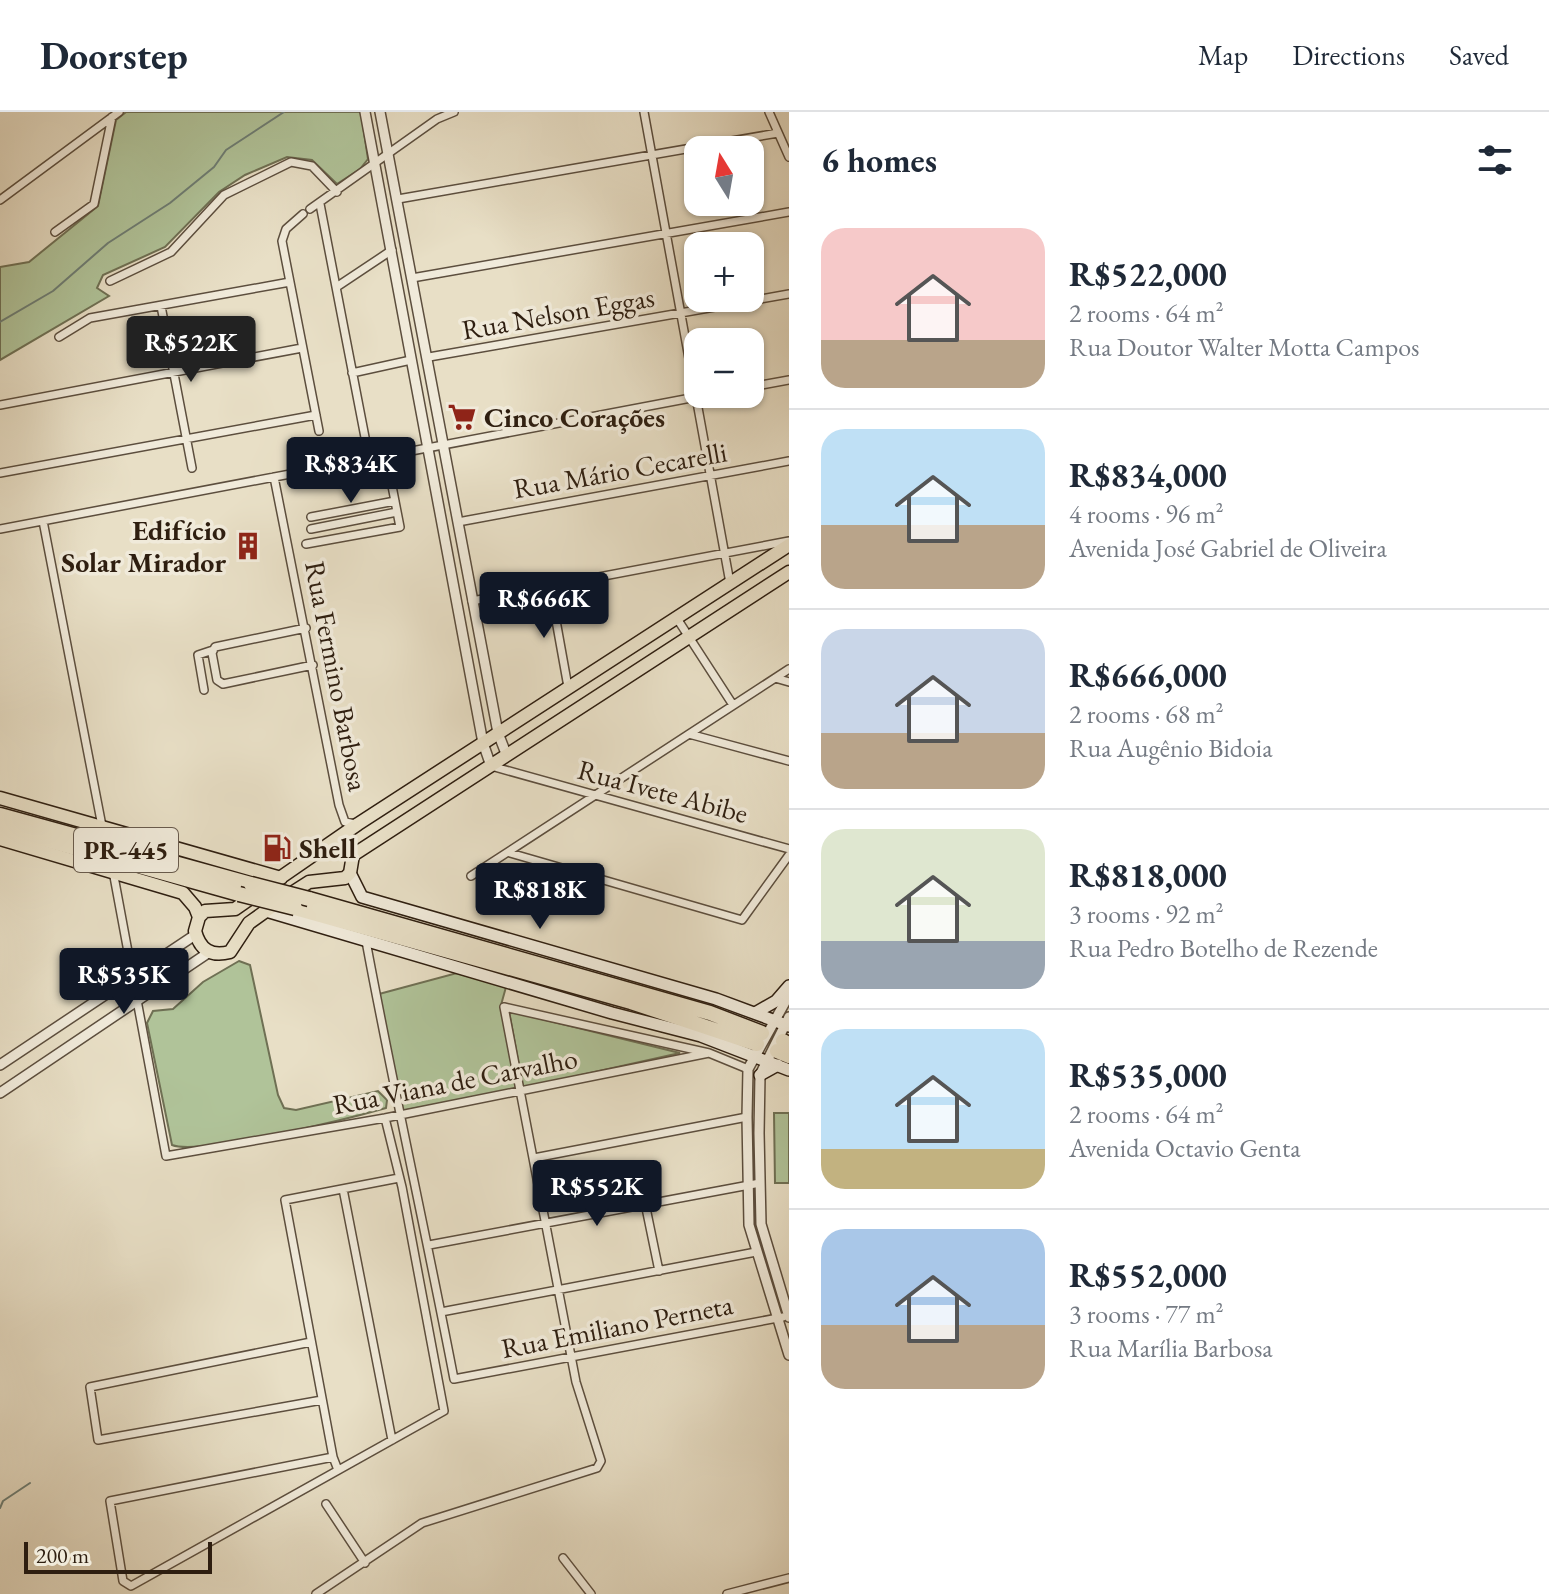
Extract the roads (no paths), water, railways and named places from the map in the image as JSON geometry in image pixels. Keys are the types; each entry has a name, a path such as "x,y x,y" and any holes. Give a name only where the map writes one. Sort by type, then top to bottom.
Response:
{"highway":[{"name":"PR-445","path":"0,815 245,889 295,908 631,1002 775,1052"},
{"name":"PR-445","path":"0,827 245,889 309,899 698,1009 775,1052"}],"main road":[{"path":"199,917 218,908 235,909 358,824 789,543"},
{"path":"785,1022 716,999 362,897 350,873 353,855 789,572"},
{"path":"0,798 281,878"},
{"name":"PR-445","path":"0,839 112,871"},
{"path":"334,841 343,843 353,855"},
{"path":"112,871 183,893 195,907 199,917 195,935 208,953 230,952 249,923 309,882 337,882 350,873"},
{"path":"266,911 687,1031 775,1052"},
{"path":"755,1013 776,1001 789,986"},
{"path":"754,1072 775,1052"}],"street":[{"path":"365,112 483,743 491,766"},
{"path":"380,112 429,357 498,733 507,756 526,776"},
{"path":"319,431 282,236 307,212 437,119 454,112"},
{"path":"644,112 684,338"},
{"path":"769,112 789,157"},
{"path":"0,200 115,115"},
{"path":"55,232 94,204 115,115"},
{"path":"398,199 778,133"},
{"path":"110,281 171,252 224,195 291,162 312,166 337,192"},
{"path":"320,204 369,458"},
{"path":"412,278 789,212"},
{"path":"338,286 392,250"},
{"path":"59,337 90,318 290,282"},
{"name":"Rua Nelson Eggas","path":"429,357 789,294"},
{"path":"161,306 192,468"},
{"path":"0,405 302,348"},
{"path":"352,373 411,360"},
{"path":"764,384 789,380"},
{"path":"0,529 684,399"},
{"path":"696,408 730,583"},
{"path":"0,473 316,415"},
{"path":"306,544 400,527 386,455"},
{"name":"Rua Mário Cecarelli","path":"458,522 789,461"},
{"name":"Rua Fermino Barbosa","path":"274,477 342,817 345,822 358,824"},
{"path":"311,517 395,501"},
{"path":"311,529 397,512"},
{"path":"43,521 102,826"},
{"path":"472,601 789,543"},
{"path":"550,587 568,687"},
{"path":"676,617 733,705"},
{"path":"204,690 198,655 306,628"},
{"path":"213,650 217,680 223,684 313,665"},
{"path":"471,876 789,669"},
{"path":"775,678 789,682"},
{"path":"689,734 789,761"},
{"name":"Rua Ivete Abibe","path":"491,766 789,852"},
{"path":"510,853 742,920 789,852"},
{"path":"112,871 137,1003"},
{"path":"0,1065 195,935"},
{"path":"366,941 398,1115 429,1245 441,1312 756,1252"},
{"path":"0,1093 208,953"},
{"path":"789,995 785,1022 775,1052 754,1072 747,1117 749,1225 789,1355"},
{"name":"Rua Viana de Carvalho","path":"137,1003 166,1156 385,1118 709,1053"},
{"path":"316,1594 422,1523 597,1468 601,1461 576,1382 504,1007 709,1053 754,1072"},
{"path":"754,1072 761,1224 789,1316"},
{"path":"534,1158 747,1117"},
{"path":"333,1457 110,1501 123,1581 131,1586 444,1411 385,1118"},
{"path":"338,1470 333,1457 285,1200 399,1178"},
{"path":"429,1245 760,1183"},
{"path":"343,1189 392,1440"},
{"path":"645,1203 659,1271"},
{"name":"Rua Emiliano Perneta","path":"441,1312 454,1379 789,1316"},
{"path":"311,1342 90,1387 98,1440 322,1400"},
{"path":"321,1460 328,1476"},
{"path":"326,1504 365,1563"},
{"path":"563,1558 591,1594"},
{"path":"727,1594 789,1578"}],"waterway":[{"path":"0,322 53,291 108,243 170,203 214,167 226,150 284,112"},
{"path":"0,1508 3,1501 30,1483"}],"place":[{"name":"Cinco Corações","path":"462,417"},
{"name":"Edifício Solar Mirador","path":"248,546"},
{"name":"Shell","path":"277,848"}]}
